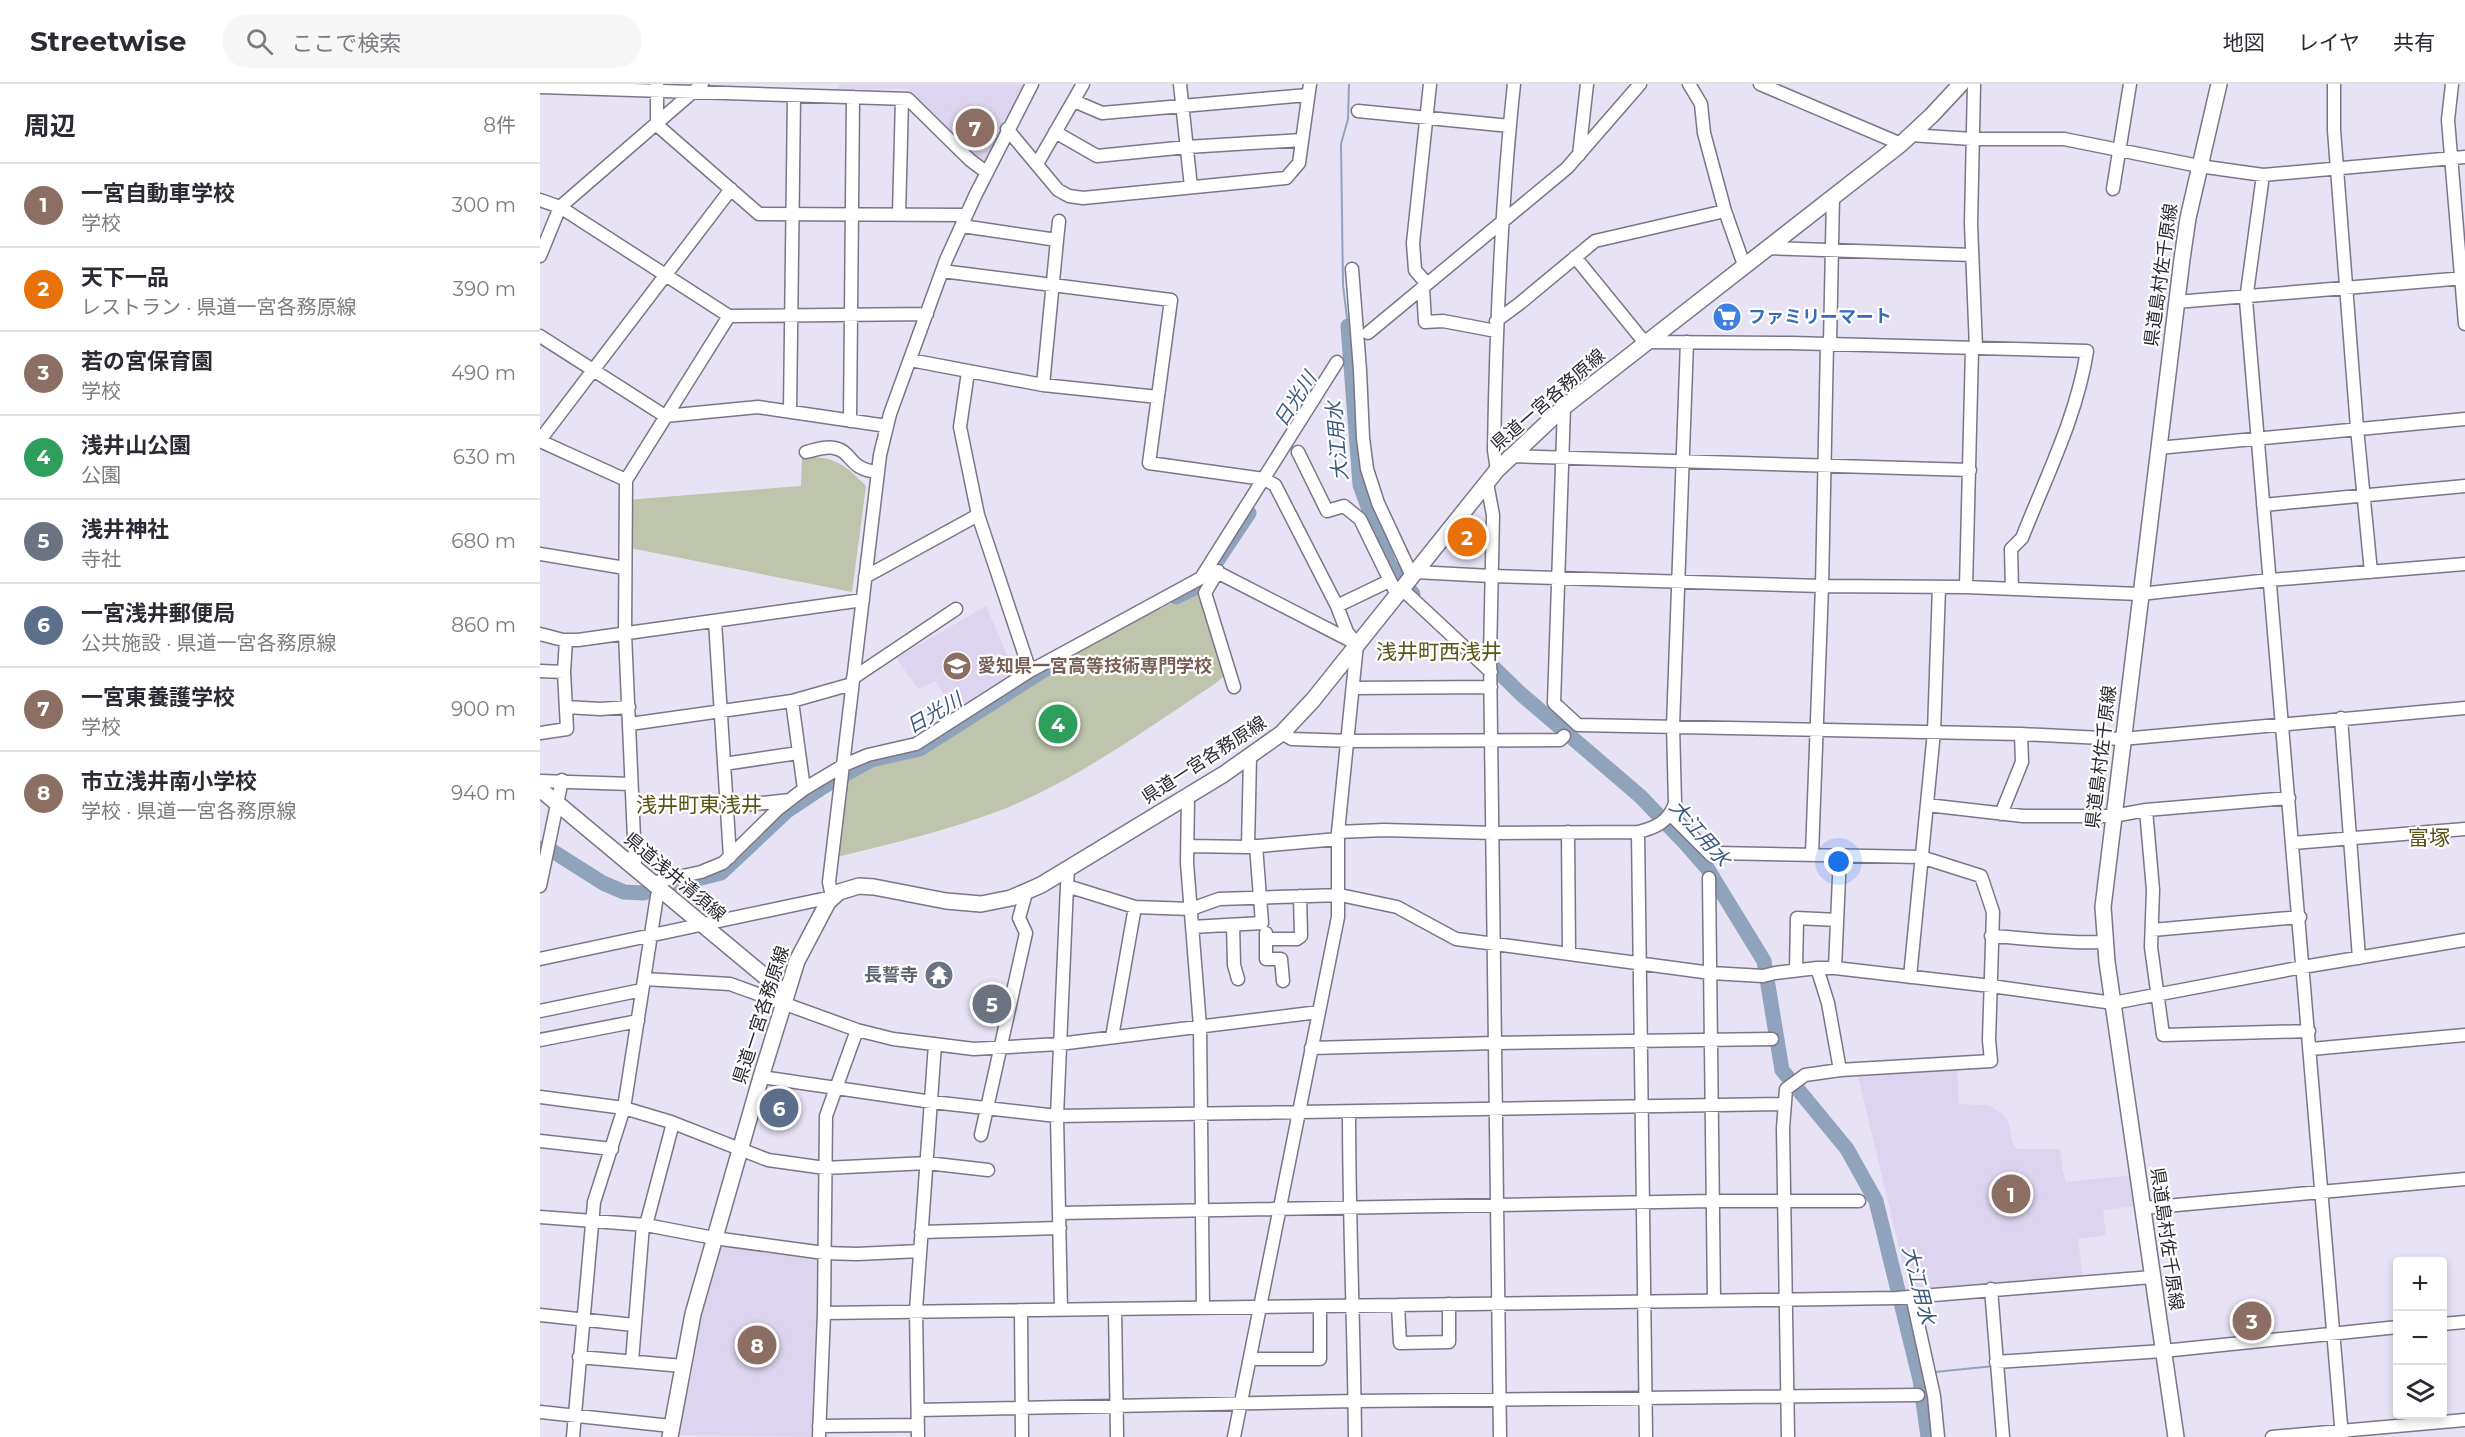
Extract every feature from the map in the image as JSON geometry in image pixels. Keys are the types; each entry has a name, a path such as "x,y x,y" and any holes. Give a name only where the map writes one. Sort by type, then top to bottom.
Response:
{"main road":[{"name":"県道一宮各務原線","path":"670,1432 693,1314 761,1077 785,999 806,942 832,897 846,889 864,886 964,903 995,902 1026,893 1250,757 1282,733 1313,700 1404,583 1509,456 1564,406 1905,139 1961,84"},
{"name":"県道島村佐千原線","path":"2176,1437 2104,942 2103,907 2176,302 2199,166 2219,84"},
{"name":"県道浅井清須線","path":"540,789 701,924 785,999"}],"street":[{"path":"540,959 832,897 830,882 852,681 878,472 887,426 942,271 986,172 1032,84"},
{"path":"1037,164 1083,84"},
{"path":"1180,84 1191,187"},
{"path":"1430,84 1413,243 1415,270 1425,286 1425,322 1443,321 1496,326 1595,241 1725,211"},
{"path":"1497,470 1494,450 1496,326 1501,224 1514,84"},
{"path":"1579,156 1587,84"},
{"path":"1368,333 1501,224 1579,156 1640,84"},
{"path":"1689,84 1701,104 1704,133 1725,211 1744,265"},
{"path":"1760,84 1905,139 2064,140 2199,166 2263,175 2465,157"},
{"path":"1966,587 1976,316 1972,255 1974,84"},
{"path":"2113,189 2130,84"},
{"path":"2334,84 2334,130 2357,428 2371,572"},
{"path":"2452,84 2448,120 2463,278 2465,324"},
{"path":"540,87 660,86 794,96 908,99 970,160 986,172"},
{"path":"657,125 660,86"},
{"path":"540,256 560,207 697,88"},
{"path":"1007,129 1058,190 1069,196 1083,198 1286,178 1299,163 1309,90 1182,107 1102,113 1074,101"},
{"path":"790,411 794,96"},
{"path":"850,421 853,97"},
{"path":"899,215 902,99"},
{"path":"1358,111 1510,126"},
{"path":"657,125 759,214 899,215 964,221 1057,240"},
{"path":"1055,132 1097,156 1187,147 1302,140"},
{"path":"2263,175 2246,296 2342,1434"},
{"path":"626,480 540,440 730,189"},
{"path":"1812,854 1833,196"},
{"path":"540,200 560,207 729,316 926,318"},
{"path":"1043,385 1059,221"},
{"path":"1767,248 1972,255"},
{"path":"1575,257 1641,338 1647,342 2087,351 2083,375 2069,419 2022,538 2011,549 2012,589"},
{"path":"1352,269 1367,469 1409,599 1491,672"},
{"path":"942,271 1172,300 1149,463 1264,479 1275,485 1337,606 1347,632 1357,644 1338,835 1340,896 1335,936 1234,1437"},
{"path":"2176,302 2463,278"},
{"path":"633,866 635,861 625,634 626,480 664,416 729,316"},
{"path":"540,336 664,416 758,406 887,426"},
{"path":"1188,846 1252,846 1384,830 1494,833 1638,832 1655,828 1667,817 1675,802 1673,726 1686,342"},
{"path":"910,360 1043,385 1158,397"},
{"path":"1234,687 1205,593 1213,569 1264,479 1337,362"},
{"path":"968,372 960,427 978,515 1030,671"},
{"path":"1564,406 1554,703 1578,725 2021,734 2122,739 2465,708"},
{"path":"2158,448 2465,418"},
{"path":"806,452 828,447 836,448 844,452 859,468 878,472"},
{"path":"1298,452 1327,511 1344,507 1360,519 1404,583"},
{"path":"1509,456 1970,470"},
{"path":"1486,483 1493,515 1490,656 1500,1437"},
{"path":"2263,505 2465,486"},
{"path":"865,577 978,515"},
{"path":"540,554 625,568"},
{"path":"1337,606 1404,583 1491,576 1822,586 1939,586 2140,594 2270,580 2465,564"},
{"path":"1213,569 1357,644"},
{"path":"573,1437 591,1222 594,1202 624,1108 657,896 655,886 723,863 790,800 844,765 868,755 916,744 1030,671 1201,578 1213,569"},
{"path":"1910,978 1934,732 1939,586"},
{"path":"540,634 566,640 578,640 863,600"},
{"path":"630,724 792,701 852,681 956,609"},
{"path":"715,621 730,857"},
{"path":"540,733 567,729 564,672 566,640"},
{"path":"540,671 564,672"},
{"path":"1353,688 1491,687"},
{"path":"792,701 804,789"},
{"path":"566,707 600,709 629,707"},
{"path":"2341,718 2359,958"},
{"path":"1282,733 1292,739 1347,739 1351,741 1560,740 1564,736"},
{"path":"2001,814 2022,762 2021,734"},
{"path":"724,764 798,753"},
{"path":"1250,757 1252,846 1261,897 1262,921 1265,924 1266,959 1281,959 1283,981"},
{"path":"540,886 562,780"},
{"path":"540,781 631,784"},
{"path":"1188,796 1191,909 1200,1026 1203,1307"},
{"path":"1927,805 2001,814 2113,816 2146,810 2289,798"},
{"path":"727,807 790,800"},
{"path":"2146,810 2153,890 2151,947 2163,1035 2309,1030"},
{"path":"1667,817 1712,856 1716,853 1921,857 1981,876 1993,912 1989,1040 1991,1061 1840,1070 1805,1075 1787,1086 1785,1104 1785,1299 1788,1437"},
{"path":"2293,843 2465,829"},
{"path":"1568,832 1569,953"},
{"path":"1638,832 1646,1437"},
{"path":"1835,968 1840,855"},
{"path":"1061,1310 1057,1116 1068,869"},
{"path":"1709,878 1713,1040 1714,1300"},
{"path":"1067,886 1135,907 1191,909 1219,899 1340,896 1397,907 1456,939 1711,973 1769,975 1796,970 1835,968 2113,1003 2303,967 2465,940"},
{"path":"981,1135 1026,933 1019,918 1026,893"},
{"path":"1266,939 1297,939 1301,936 1300,896"},
{"path":"1112,1037 1135,907"},
{"path":"2152,930 2300,917"},
{"path":"1796,970 1797,918 1837,920"},
{"path":"1192,927 1262,923 1262,921"},
{"path":"1233,925 1234,965 1238,978"},
{"path":"1991,936 2031,938 2055,943 2104,942"},
{"path":"1817,968 1827,1004 1840,1070"},
{"path":"540,1011 643,985 730,984 785,999 857,1030 893,1039 974,1049 1059,1044 1319,1012"},
{"path":"540,1040 638,1021"},
{"path":"857,1030 834,1088 826,1116 824,1313 819,1432 918,1431 916,1312 935,1044"},
{"path":"2311,1049 2465,1035"},
{"path":"1311,1048 1772,1039"},
{"path":"761,1077 987,1110 1057,1116 1785,1104"},
{"path":"540,1097 624,1108 673,1123 768,1160 825,1168 927,1163 988,1170"},
{"path":"1349,1112 1355,1437"},
{"path":"632,1361 645,1225 673,1123"},
{"path":"540,1142 612,1149"},
{"path":"2143,1208 2465,1179"},
{"path":"1059,1213 1496,1204 1859,1201"},
{"path":"540,1217 645,1225 714,1238 824,1253 920,1251"},
{"path":"921,1232 1060,1228"},
{"path":"824,1313 1905,1297 2152,1277"},
{"path":"1990,1289 2003,1437"},
{"path":"1905,1297 1932,1386 1938,1437"},
{"path":"1398,1305 1400,1343 1449,1342 1449,1304"},
{"path":"1250,1359 1320,1359 1320,1307"},
{"path":"1115,1309 1117,1437"},
{"path":"1021,1311 1022,1437"},
{"path":"540,1315 634,1325"},
{"path":"2447,1324 2465,1322"},
{"path":"1996,1362 2163,1351 2393,1327"},
{"path":"579,1357 683,1366"},
{"path":"918,1410 1355,1401 1918,1395"},
{"path":"540,1412 670,1432"},
{"path":"2272,1437 2342,1434 2465,1422"}],"shaded area":[{"path":"840,84 1024,84 983,165 909,89 860,89 836,92"},
{"name":"愛知県一宮高等技術専門学校","path":"986,606 1016,675 955,714 936,681 918,689 896,658"},
{"path":"1957,1069 1959,1104 1989,1105 2002,1114 2008,1121 2013,1145 2017,1149 2060,1149 2066,1182 2133,1175 2137,1206 2103,1210 2106,1235 2078,1239 2083,1280 1910,1293 1857,1072"},
{"path":"717,1246 819,1256 821,1260 815,1437 675,1435 683,1396 687,1396 694,1363 694,1336"}],"green space":[{"path":"819,457 841,464 866,486 852,592 625,547 626,500 801,486 802,458"},
{"path":"1199,590 1225,675 1216,683 1113,751 1032,797 1004,809 921,836 837,857 846,782 871,768 920,750 1098,639"}],"waterway":[{"path":"1349,84 1348,119 1341,144 1343,285 1348,326 1351,326"},
{"name":"大江用水","path":"1348,326 1360,485 1389,564 1413,594"},
{"name":"日光川","path":"1176,597 1201,585 1249,513"},
{"name":"大江用水","path":"1482,656 1521,694 1640,796 1686,844 1707,868 1764,961 1782,1070 1847,1149 1876,1201 1920,1380 1928,1437"},
{"name":"日光川","path":"540,848 554,852 603,883 624,892 643,893 721,873 787,811 823,787 871,760 920,749 1052,665"},
{"path":"1935,1372 1994,1366"}],"place":[{"name":"一宮東養護学校","path":"975,128"},
{"name":"ファミリーマート","path":"1727,317"},
{"name":"天下一品","path":"1467,537"},
{"name":"愛知県一宮高等技術専門学校","path":"957,666"},
{"name":"浅井山公園","path":"1058,724"},
{"name":"長誓寺","path":"939,975"},
{"name":"浅井神社","path":"992,1004"},
{"name":"一宮浅井郵便局","path":"779,1108"},
{"name":"一宮自動車学校","path":"2011,1194"},
{"name":"若の宮保育園","path":"2252,1321"},
{"name":"市立浅井南小学校","path":"757,1345"}],"district":[{"name":"浅井町西浅井","path":"1439,651"},
{"name":"浅井町東浅井","path":"699,804"},
{"name":"富塚","path":"2429,837"}]}
